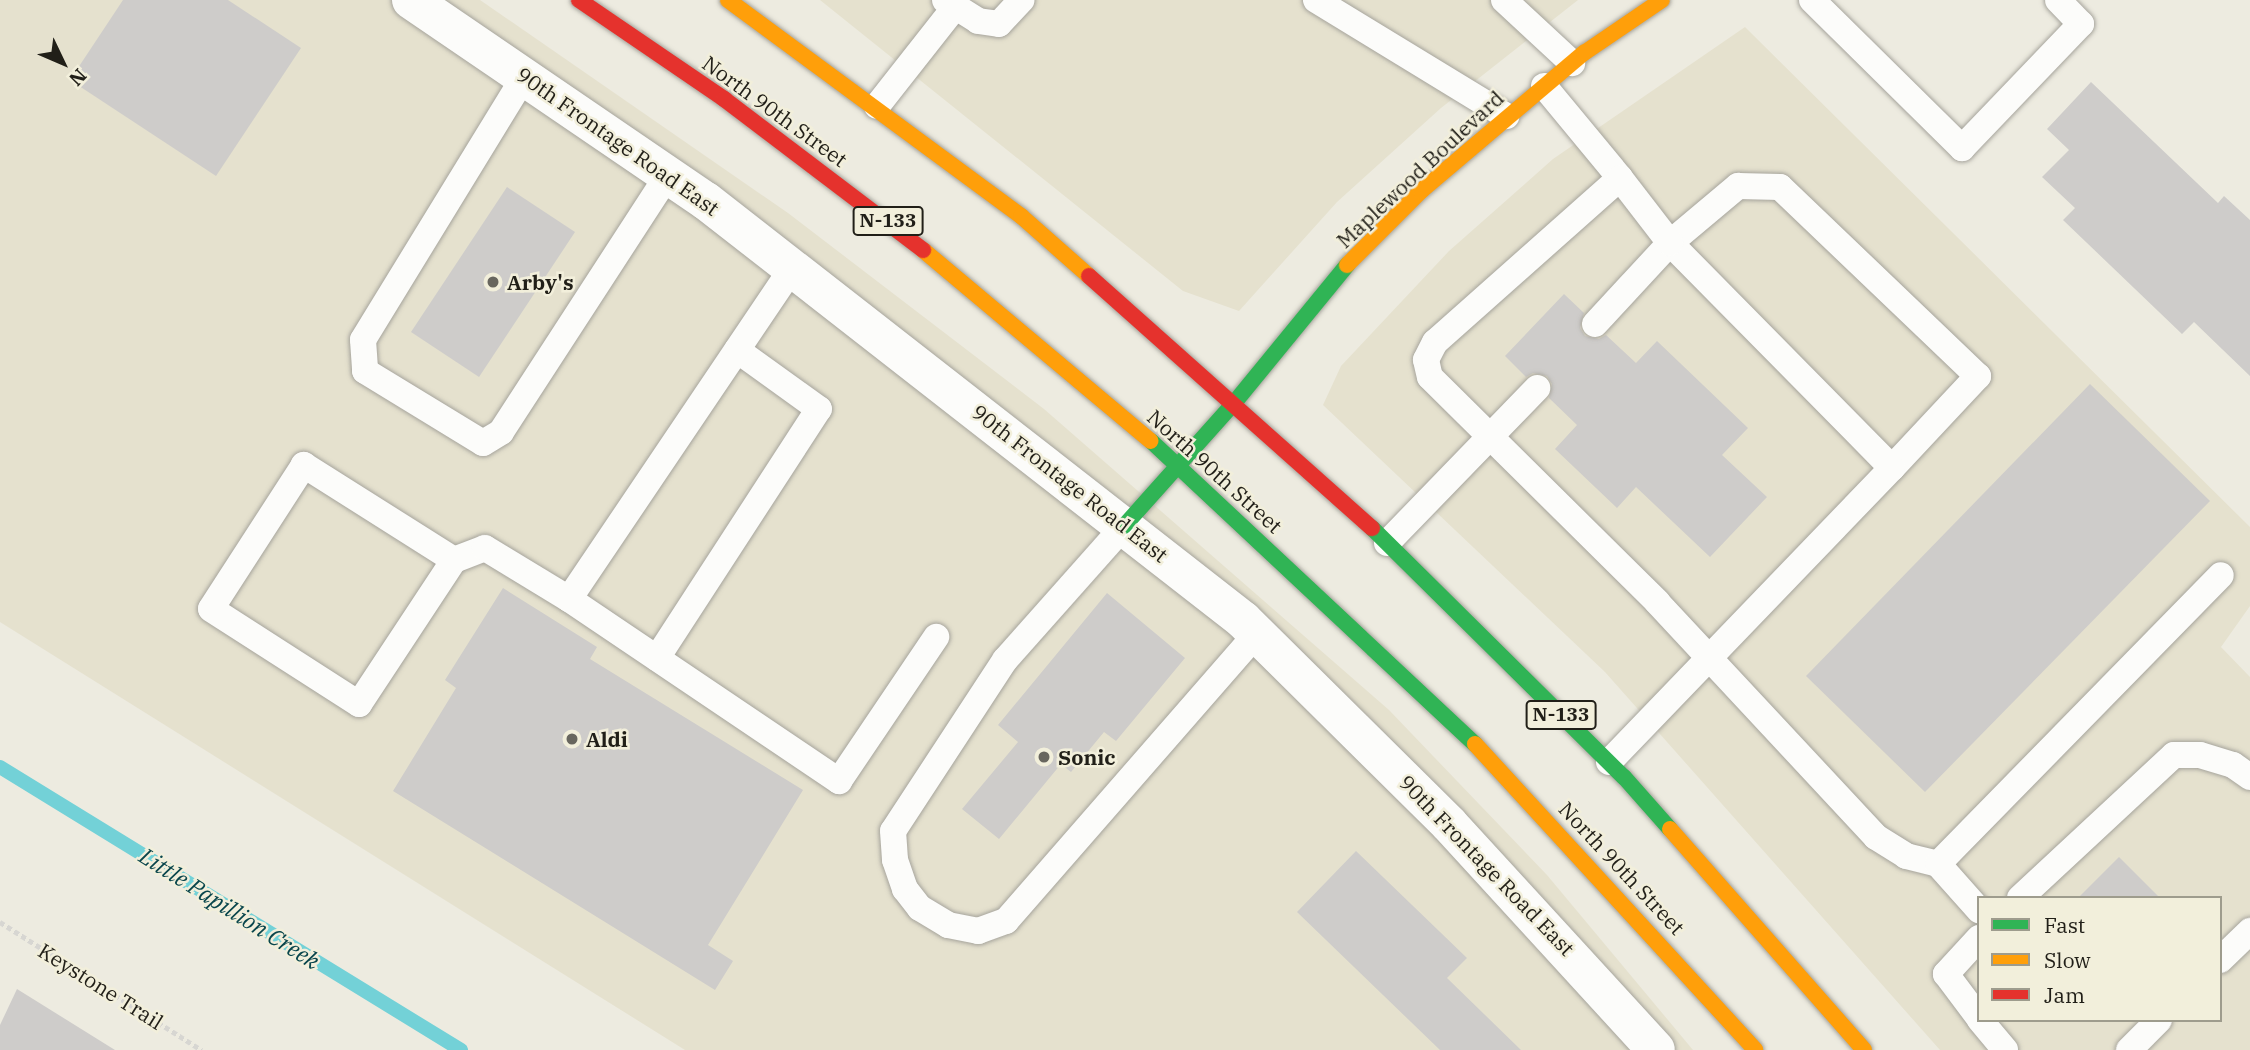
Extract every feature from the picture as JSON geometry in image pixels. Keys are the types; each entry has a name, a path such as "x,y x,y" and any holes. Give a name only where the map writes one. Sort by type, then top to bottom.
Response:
{"main road":[{"name":"North 90th Street","path":"579,0 724,99 880,214 1180,466 1422,690 1509,778 1636,912 1755,1050"},
{"name":"N-133","path":"729,0 877,106 1021,216 1235,402 1387,543 1609,762 1743,908 1864,1050"},
{"name":"Maplewood Boulevard","path":"1124,526 1235,402 1342,270 1421,191 1572,63 1662,0"}],"street":[{"name":"90th Frontage Road East","path":"411,0 668,175 793,267 1257,633 1450,824 1656,1050"}],"lane":[{"path":"877,106 950,4 978,21 999,24 1021,0"},
{"path":"1316,0 1506,117"},
{"path":"1504,0 1572,63"},
{"path":"1812,0 1962,148 2081,24 2058,0"},
{"path":"524,77 363,340 365,371 483,443 501,432 668,175"},
{"path":"1544,86 1670,243 1892,468"},
{"path":"1620,178 1435,342 1426,360 1430,377 1710,660 1876,837 1906,856 1938,864 1977,908"},
{"path":"1595,324 1670,243 1738,186 1780,187 1978,376 1710,660 1609,762"},
{"path":"569,599 793,267"},
{"path":"657,657 819,409 737,351"},
{"path":"1387,543 1537,388"},
{"path":"454,560 304,465 211,609 359,704 454,560 485,548 569,599 839,781 936,637"},
{"path":"1124,526 1005,660 892,831 895,860 905,889 920,908 948,925 978,931 1006,921 1257,633"},
{"path":"1938,864 2221,575"},
{"path":"2022,896 2174,755 2200,755 2233,765 2250,777"},
{"path":"2222,958 2250,930"},
{"path":"1977,941 1946,974 1977,1015"},
{"path":"1982,1022 2005,1050"},
{"path":"2129,1050 2158,1022"}],"path":[{"name":"Keystone Trail","path":"0,922 202,1050"}],"shaded area":[{"path":"0,0 480,0 788,213 1044,409 1389,710 1547,875 1693,1050 685,1050 0,622"},
{"path":"820,0 1578,0 1441,108 1337,202 1239,311 1183,291"},
{"path":"1745,27 2250,527 2250,606 2221,647 2250,677 2250,1050 1940,1050 1605,672 1323,405 1341,366 1449,251 1553,159"}],"building":[{"path":"123,0 228,0 301,48 216,176 70,80"},
{"path":"2091,82 2218,203 2224,196 2250,220 2250,376 2194,322 2182,334 2063,220 2075,208 2042,177 2069,150 2047,129"},
{"name":"Arby's","path":"507,187 575,232 479,377 411,332"},
{"path":"1564,294 1584,313 1580,328 1585,336 1599,339 1606,335 1636,363 1657,341 1748,428 1722,455 1767,497 1710,557 1636,487 1617,508 1555,449 1577,425 1549,398 1552,384 1547,376 1533,373 1526,377 1505,356"},
{"path":"2090,384 2210,501 1925,792 1806,676"},
{"name":"Aldi","path":"503,588 597,647 590,659 803,790 708,945 733,961 715,990 393,791 456,688 445,680"},
{"path":"1107,593 1185,658 1116,741 1104,732 1071,772 1061,764 999,839 962,809 1018,742 998,725"},
{"path":"1356,851 1467,958 1447,978 1521,1050 1440,1050 1297,912"},
{"path":"2119,857 2158,896 2080,896"},
{"path":"17,989 115,1050 0,1050 0,1025"}],"waterway":[{"name":"Little Papillion Creek","path":"0,767 461,1050"}],"traffic: fast":[{"path":"1124,526 1235,402 1347,265"},
{"path":"1151,441 1475,744"},
{"path":"1372,528 1624,777 1670,829"}],"traffic: slow":[{"path":"728,0 1021,216 1089,276"},
{"path":"1347,265 1421,191 1584,53 1662,0"},
{"path":"923,250 1151,441"},
{"path":"1475,744 1755,1050"},
{"path":"1670,829 1864,1050"}],"traffic: jam":[{"path":"579,0 724,99 923,250"},
{"path":"1089,276 1372,528"}],"place":[{"name":"Arby's","path":"493,282"},
{"name":"Aldi","path":"572,739"},
{"name":"Sonic","path":"1044,757"}]}
